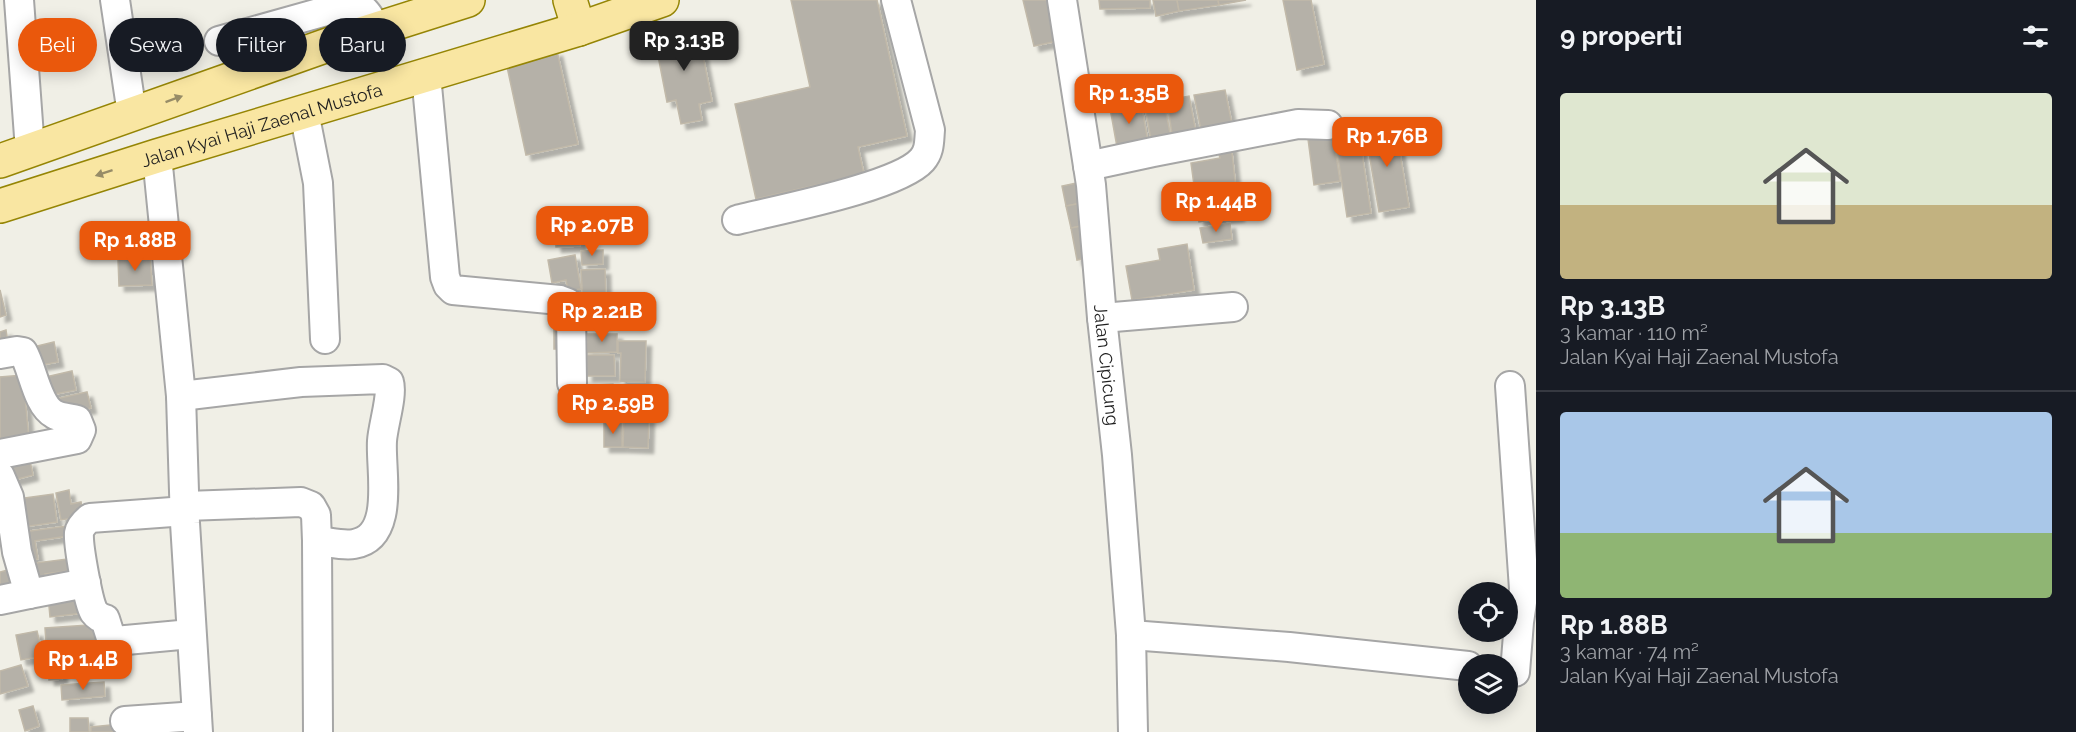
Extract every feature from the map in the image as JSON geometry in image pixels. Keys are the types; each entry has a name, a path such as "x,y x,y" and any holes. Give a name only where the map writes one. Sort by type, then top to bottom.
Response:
{"main road":[{"path":"406,20 468,0"},
{"name":"Jalan Kyai Haji Zaenal Mustofa","path":"0,206 426,75 574,14 662,0"},
{"path":"15,156 252,72"}],"street":[{"path":"15,156 19,0"},
{"path":"115,0 132,114"},
{"path":"737,220 869,186 895,177 921,161 929,150 930,130 896,0"},
{"name":"Jalan Cipicung","path":"1062,0 1088,166 1117,455 1131,635 1133,732"},
{"path":"288,18 309,11 351,4 359,5 370,18"},
{"path":"426,75 445,277 448,285 453,290 560,300 568,303 572,309 572,382"},
{"path":"304,112 318,183 325,339"},
{"path":"1088,166 1289,126 1328,125"},
{"path":"125,721 197,724 181,396 157,156"},
{"path":"1102,318 1233,307"},
{"path":"0,354 23,352 46,408 55,415 77,420 81,430 77,439 0,454"},
{"path":"181,396 301,382 383,379 389,382 390,393 382,446 384,481 378,528 367,540 352,544 318,541"},
{"path":"1510,386 1524,589 1520,672"},
{"path":"0,476 9,497 18,552 29,594"},
{"path":"191,634 115,641 111,638 105,620 98,617 92,610 79,534 83,524 90,519 186,508 301,502 311,506 316,514 318,541 318,732"},
{"path":"0,600 86,584"},
{"path":"1131,635 1458,665"}],"building":[{"path":"791,0 877,0 907,136 858,147 864,174 756,199 735,104 810,87"},
{"path":"1023,0 1053,0 1062,40 1034,46"},
{"path":"1099,0 1150,0 1150,8 1100,9"},
{"path":"1153,0 1177,0 1179,11 1156,16"},
{"path":"1177,0 1218,0 1219,5 1179,11"},
{"path":"1218,0 1246,0 1219,5"},
{"path":"1283,0 1311,0 1324,64 1297,70"},
{"path":"697,26 712,101 699,104 702,120 681,124 676,100 667,102 654,35"},
{"path":"557,51 578,144 526,155 506,62"},
{"path":"1225,90 1234,134 1203,140 1194,95"},
{"path":"1189,96 1197,137 1173,141 1167,100"},
{"path":"1141,102 1148,142 1117,147 1110,108"},
{"path":"1164,102 1172,143 1152,146 1145,106"},
{"path":"1395,124 1409,207 1379,212 1365,130"},
{"path":"1358,127 1371,213 1347,217 1334,130"},
{"path":"1333,135 1340,181 1314,185 1308,139"},
{"path":"1231,144 1239,216 1199,222 1191,163 1220,158 1217,147"},
{"path":"1077,183 1082,203 1066,206 1062,186"},
{"path":"1082,203 1086,225 1071,228 1066,206"},
{"path":"1230,223 1232,239 1203,243 1200,228"},
{"path":"1086,225 1093,257 1077,260 1071,228"},
{"path":"580,230 580,246 556,247 555,231"},
{"path":"1187,244 1194,290 1132,300 1126,266 1160,260 1158,249"},
{"path":"603,250 603,264 582,265 581,251"},
{"path":"575,255 581,289 568,291 566,280 552,283 548,260"},
{"path":"150,257 152,285 119,286 118,259"},
{"path":"605,269 606,302 583,303 581,270"},
{"path":"0,290 6,315 0,317"},
{"path":"554,310 567,310 567,349 554,349"},
{"path":"6,330 9,349 0,350 0,332"},
{"path":"587,334 617,334 617,352 587,353"},
{"path":"618,341 646,341 645,382 620,381 621,353 618,353"},
{"path":"54,342 58,362 41,365 37,346"},
{"path":"587,355 614,355 615,376 587,376"},
{"path":"72,371 76,390 45,396 41,378"},
{"path":"23,375 29,440 0,442 0,377"},
{"path":"613,384 615,411 571,413 570,386"},
{"path":"639,387 644,409 620,414 615,392"},
{"path":"87,392 91,408 63,414 60,398"},
{"path":"624,417 649,417 648,448 623,447"},
{"path":"604,423 622,423 622,447 604,447"},
{"path":"30,461 33,475 6,482 2,468"},
{"path":"69,490 71,504 81,502 84,516 61,520 56,493"},
{"path":"53,494 57,522 23,527 18,499"},
{"path":"67,526 68,536 35,541 38,559 21,562 16,533"},
{"path":"75,558 76,570 45,574 46,587 28,564"},
{"path":"15,568 21,592 0,597 0,572"},
{"path":"81,591 83,613 50,617 48,595"},
{"path":"103,624 106,653 47,658 45,628"},
{"path":"37,631 43,656 21,660 16,635"},
{"path":"83,660 83,671 62,671 62,679 49,680 49,662"},
{"path":"21,665 28,686 0,694 0,671"},
{"path":"104,682 105,696 62,700 61,685"},
{"path":"33,706 39,726 25,731 19,710"},
{"path":"70,718 88,718 89,732 70,732"},
{"path":"120,724 120,732 91,732 91,727"}]}
